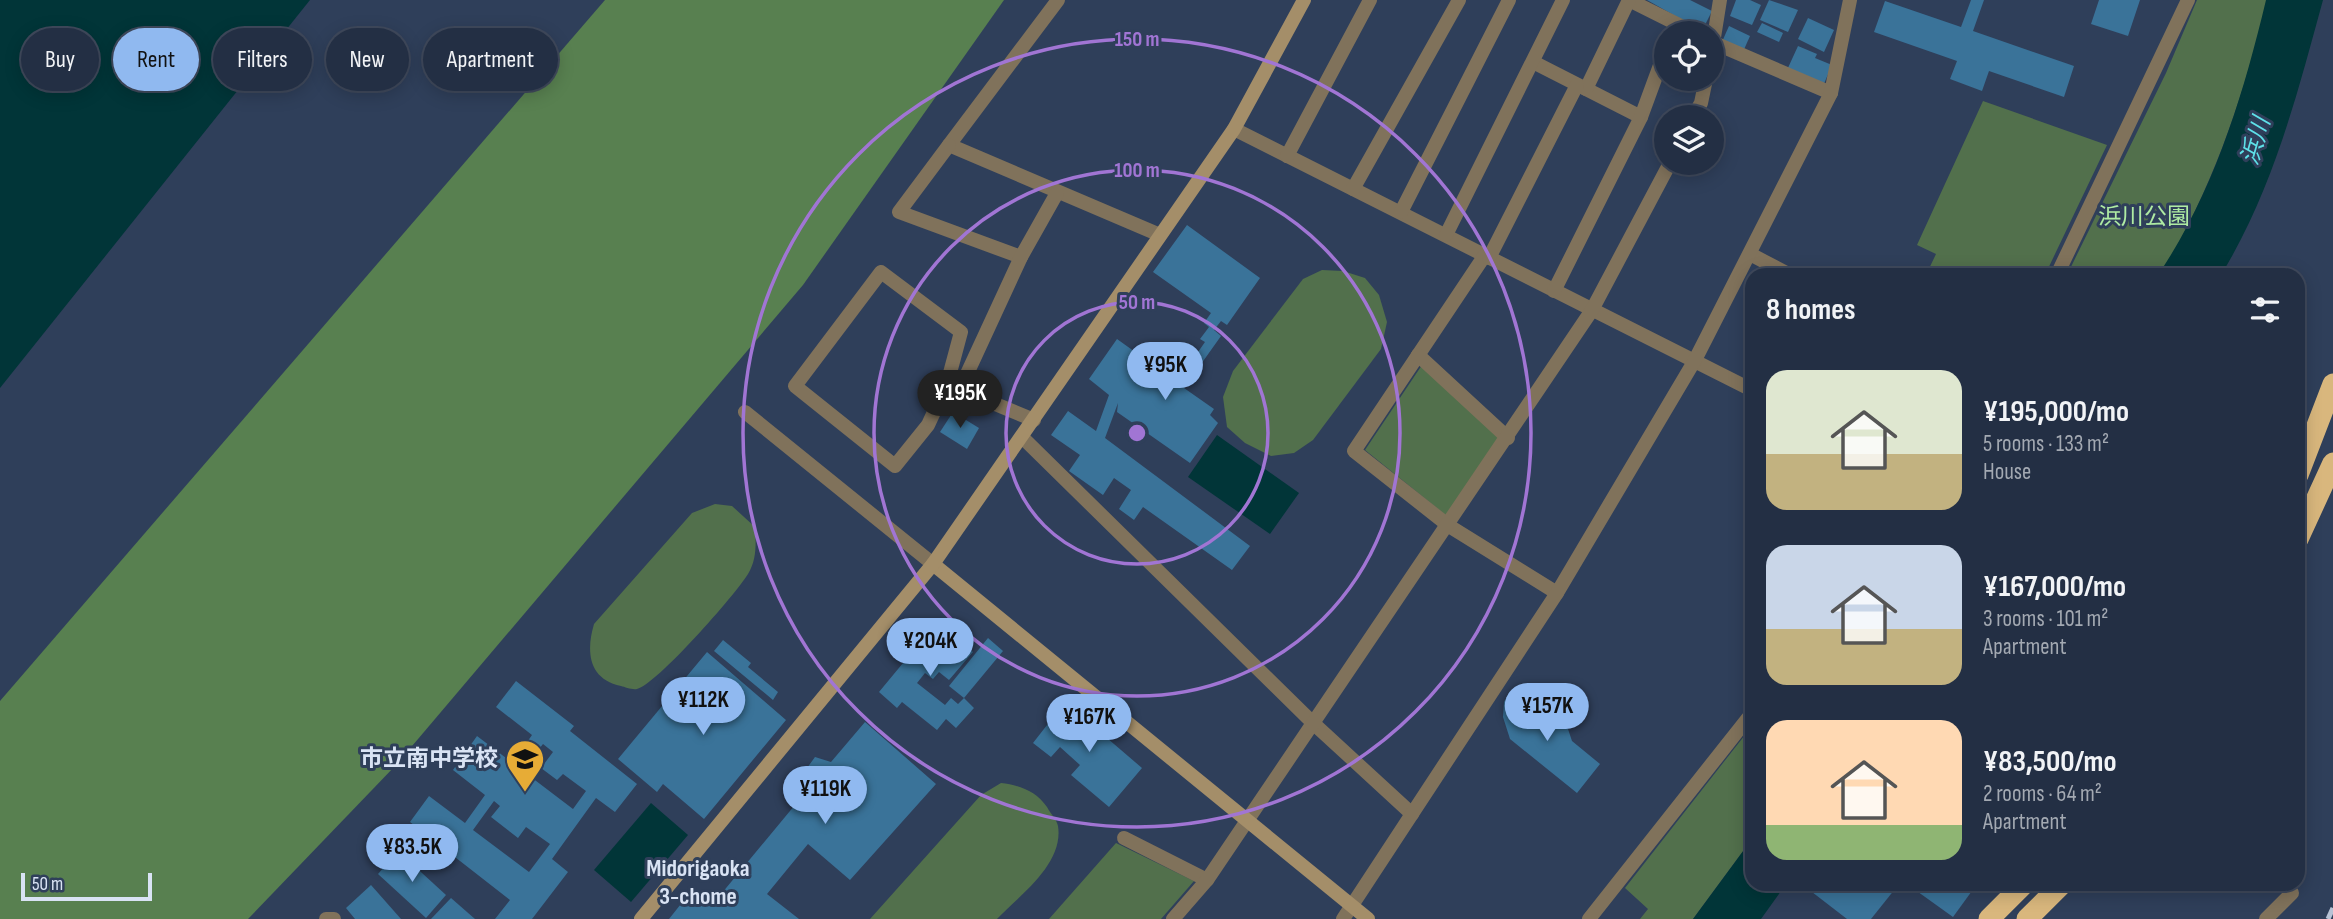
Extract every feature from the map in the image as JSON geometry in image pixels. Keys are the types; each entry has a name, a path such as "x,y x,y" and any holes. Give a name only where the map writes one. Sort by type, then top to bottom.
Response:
{"highway":[{"path":"2305,457 2333,384"},
{"path":"2305,524 2333,463"},
{"path":"1989,919 2017,891"},
{"path":"2027,919 2055,891"}],"street":[{"path":"1021,257 899,212 1058,0"},
{"path":"641,919 933,564 1234,129 1304,0"},
{"path":"1287,156 1370,0"},
{"path":"1353,189 1459,0"},
{"path":"1401,212 1509,0"},
{"path":"1446,235 1563,0"},
{"path":"1557,593 1449,526 1354,451 1487,256 1629,0 1663,21"},
{"path":"1716,21 1720,0"},
{"path":"1343,919 1557,593 1695,360 1831,93 1850,0"},
{"path":"2060,268 2188,0"},
{"path":"1724,50 1831,93"},
{"path":"1533,62 1641,117"},
{"path":"1554,291 1641,117 1654,82"},
{"path":"1234,129 1745,386"},
{"path":"949,145 1057,193 1160,234"},
{"path":"1172,919 1207,880 1508,438 1592,310 1664,175"},
{"path":"954,386 961,332 881,272 795,386 895,466 928,425 954,386 1057,193"},
{"path":"1750,254 1777,268"},
{"path":"1418,355 1508,438"},
{"path":"954,386 1034,419"},
{"path":"745,412 1248,819 1367,919"},
{"path":"1022,437 1313,723 1412,814"},
{"path":"1589,919 1745,722"},
{"path":"1125,838 1207,880"},
{"path":"2266,919 2292,893"},
{"path":"326,919 334,919"}],"green space":[{"path":"605,0 1004,0 803,285 396,765 248,919 0,919 0,701 526,91 558,91 558,54"},
{"name":"浜川公園","path":"2197,0 2268,0 2237,107 2211,176 2164,268 2070,268 2166,73"},
{"path":"1983,101 2107,145 2048,268 1929,268 1936,254 1917,245"},
{"path":"1322,270 1343,271 1365,278 1379,295 1387,322 1381,349 1313,440 1294,453 1271,456 1245,443 1227,427 1223,397 1233,371 1303,279"},
{"path":"1422,365 1502,438 1448,517 1365,450"},
{"path":"715,504 732,506 755,527 756,545 748,574 695,638 647,684 635,689 610,682 602,677 592,662 590,644 594,624 692,513"},
{"path":"1745,735 1745,848 1693,919 1640,919 1648,909 1625,888"},
{"path":"1001,783 1021,787 1038,797 1058,826 1054,853 1028,889 997,919 870,919 981,795"},
{"path":"1116,843 1194,881 1161,919 1049,919"}],"water":[{"path":"0,0 310,0 288,28 213,28 213,91 237,91 0,388"},
{"name":"浜川","path":"2266,0 2323,0 2282,141 2255,210 2225,268 2162,268 2211,177 2247,72"},
{"path":"1217,435 1299,493 1270,534 1188,477"},
{"path":"651,803 688,835 631,902 594,870"},
{"path":"1745,848 1745,891 1781,891 1761,919 1693,919"}],"building":[{"path":"1647,0 1690,0 1712,11 1707,21 1684,21"},
{"path":"1736,0 1750,0 1761,5 1752,25 1730,16"},
{"path":"1769,0 1798,10 1788,32 1760,20"},
{"path":"1971,0 1984,0 1973,31 2074,66 2064,97 1989,71 1982,91 1950,79 1957,61 1874,32 1885,1 1961,27"},
{"path":"2099,0 2140,0 2128,36 2091,24"},
{"path":"1808,18 1834,30 1824,52 1798,39"},
{"path":"1762,23 1783,33 1779,42 1757,32"},
{"path":"1729,26 1750,36 1742,54 1724,45"},
{"path":"1798,46 1817,54 1815,58 1832,65 1823,86 1787,70"},
{"path":"1187,225 1260,278 1227,325 1221,321 1214,330 1221,336 1184,388 1214,409 1210,415 1218,423 1190,463 1117,412 1118,403 1105,438 1250,546 1232,570 1143,507 1134,520 1119,509 1131,490 1114,478 1103,495 1069,471 1080,455 1051,435 1068,411 1096,431 1109,395 1089,379 1117,339 1177,382 1205,342 1200,339 1209,327 1204,323 1211,313 1153,272"},
{"path":"953,412 979,428 967,449 940,432"},
{"path":"937,622 973,652 949,680 939,672 933,679 925,673 917,683 945,705 951,698 958,704 964,698 974,708 956,728 946,719 937,730 902,702 897,708 879,692"},
{"path":"988,638 1003,651 964,698 949,686"},
{"path":"723,640 751,663 748,667 778,692 773,700 714,651"},
{"path":"707,652 786,720 704,819 663,784 657,792 618,759"},
{"path":"516,681 574,726 570,731 637,784 615,812 596,798 552,859 568,872 532,919 495,919 510,900 410,822 429,796 465,823 485,795 453,770 477,736 573,809 586,791 563,774 557,780 541,768 553,752 543,744 535,754 525,745 532,735 496,707","holes":["494,801 500,806 491,817 518,838 526,827 550,844 529,872 473,830"]},
{"path":"1510,691 1538,706 1536,719 1541,725 1554,723 1568,729 1572,741 1600,764 1577,793 1510,739 1503,717 1504,702"},
{"path":"1065,702 1142,768 1109,807 1071,775 1080,765 1060,747 1051,757 1033,743"},
{"path":"865,722 936,784 850,880 808,844 767,894 799,919 669,919 692,890 712,905 814,782 807,768 815,757 831,762"},
{"path":"398,851 446,895 426,918 378,874"},
{"path":"371,885 401,919 355,919 346,908"},
{"path":"1893,891 1871,919 1847,919 1812,892"},
{"path":"1917,891 1972,891 1953,917"},
{"path":"451,898 475,919 431,919"}],"railway":[{"path":"2328,919 2333,908"}],"place":[{"name":"市立南中学校","path":"525,793"}],"district":[{"name":"Midorigaoka 3-chome","path":"698,882"}]}
